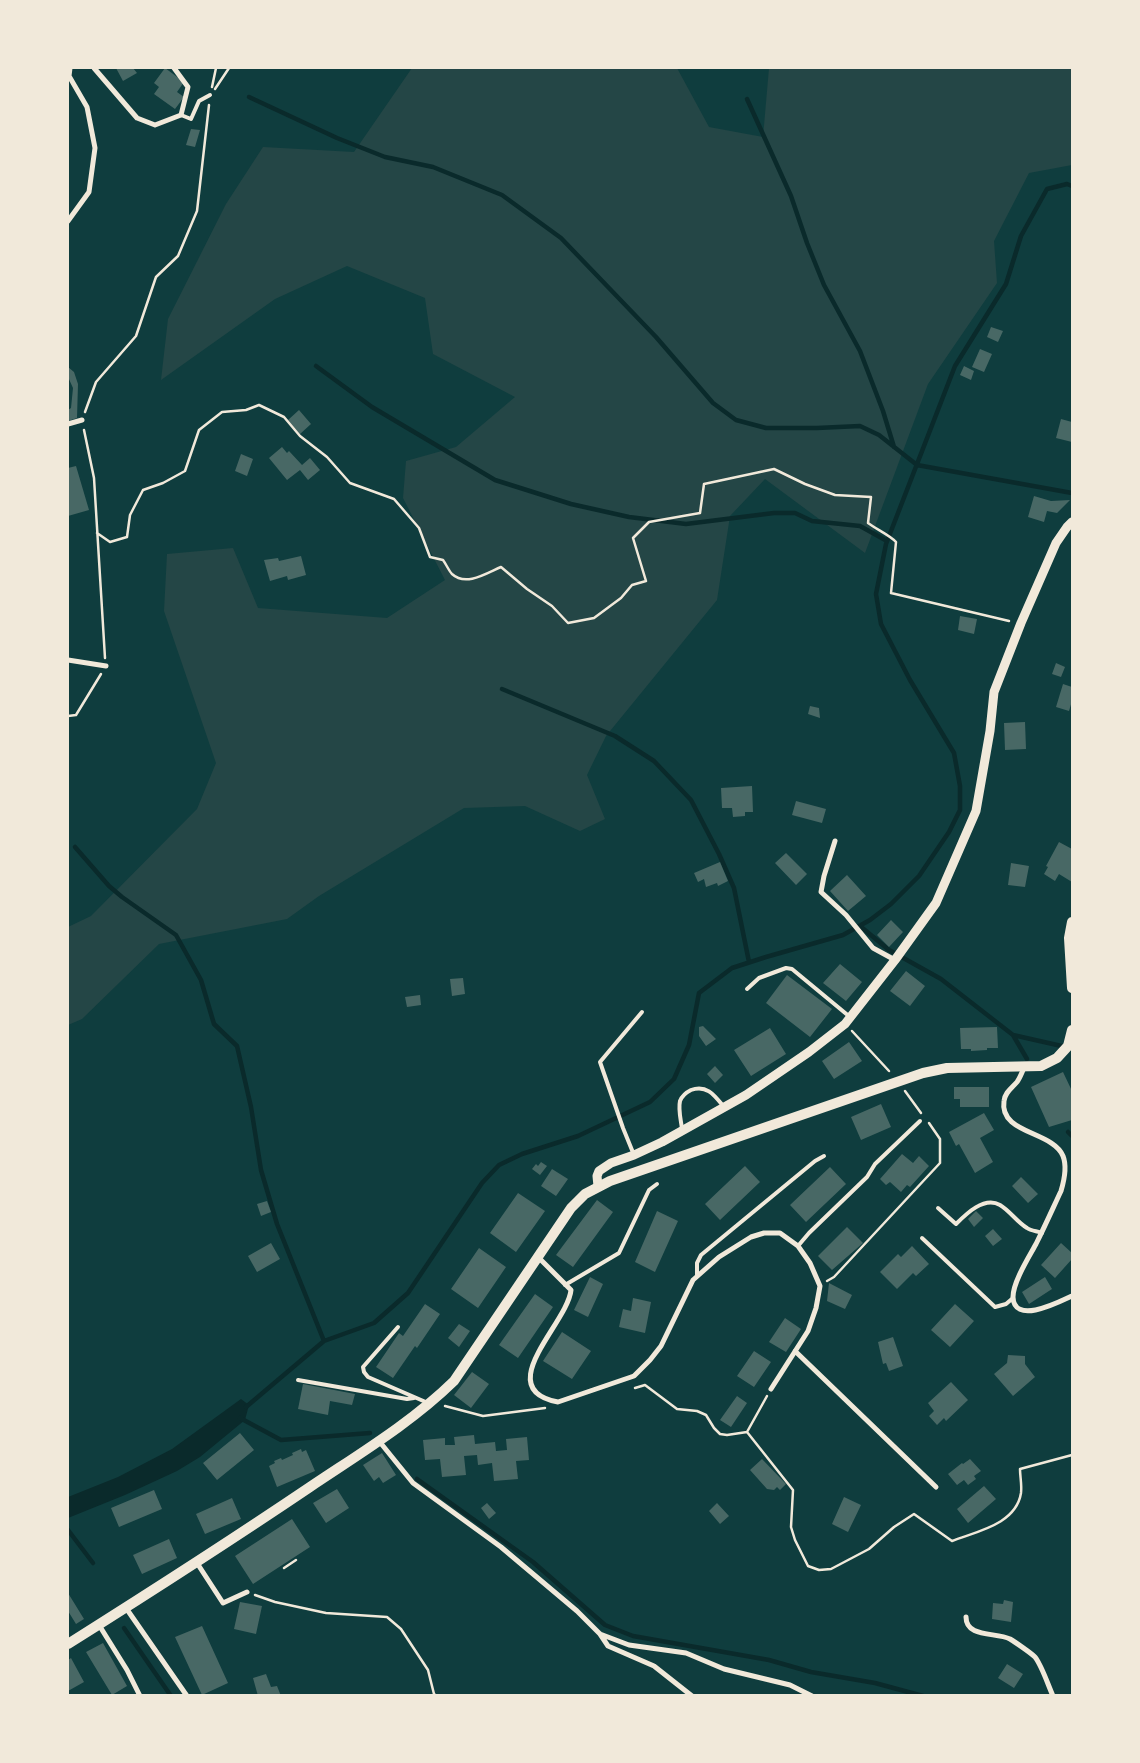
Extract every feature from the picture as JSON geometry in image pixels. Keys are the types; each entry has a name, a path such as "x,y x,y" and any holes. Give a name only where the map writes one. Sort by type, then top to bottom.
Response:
{"main road":[{"path":"1072,922 1070,938 1072,988"},
{"path":"68,1644 197,1563 379,1441 431,1403 454,1381 571,1208 585,1194 598,1186 923,1073 947,1068 1024,1068 1041,1066 1057,1058 1068,1046 1072,1030"}],"street":[{"path":"68,221 88,192 95,148 87,107 69,76 70,68"},
{"path":"94,68 137,118 156,125 181,115 188,87 174,68"},
{"path":"68,424 82,420"},
{"path":"598,1186 597,1176 599,1171 611,1163 662,1142 746,1095 808,1052 844,1024 895,960 936,903 976,811 990,730 994,692 1020,624 1056,543 1072,522"},
{"path":"68,660 106,666"},
{"path":"835,841 824,876 822,892 846,915 872,948 895,960"},
{"path":"1024,1068 1018,1082 1009,1090 1004,1100 1005,1113 1013,1124 1054,1146 1063,1156 1065,1179 1018,1282 1013,1298 1015,1304 1020,1309 1030,1312 1048,1307 1072,1296"},
{"path":"538,1257 571,1290 568,1304 533,1362 530,1373 535,1393 546,1400 558,1402 634,1376 662,1346 692,1280 719,1257 751,1237 780,1233 798,1246 810,1263 820,1286 816,1308 808,1331 770,1389"},
{"path":"795,1351 936,1487"},
{"path":"379,1441 413,1483 501,1547 577,1611 600,1634 608,1646 654,1666 692,1696"},
{"path":"197,1563 223,1603 247,1592"},
{"path":"126,1608 187,1696"},
{"path":"966,1617 966,1623 970,1629 1009,1639 1034,1657 1053,1696"},
{"path":"99,1625 127,1670 140,1696"},
{"path":"600,1634 629,1645 686,1653 724,1669 790,1685 812,1696"}],"lane":[{"path":"181,115 191,119 199,101 210,94"},
{"path":"747,989 759,978 786,968 792,969 850,1016"},
{"path":"634,1155 600,1062 642,1012"},
{"path":"682,1131 679,1108 680,1099 688,1092 697,1088 706,1089 716,1096 724,1107"},
{"path":"798,1246 867,1176 875,1164 920,1121"},
{"path":"697,1276 697,1263 701,1255 814,1161 824,1156"},
{"path":"565,1285 620,1253 649,1190 657,1184"},
{"path":"938,1208 956,1224 981,1204 999,1204 1028,1229 1042,1233"},
{"path":"922,1238 995,1307 1006,1304 1013,1298"},
{"path":"398,1327 363,1367 364,1372 368,1377 431,1403"},
{"path":"298,1380 407,1399 416,1398"}],"path":[{"path":"68,716 76,715 106,666 94,478 82,420 96,382 136,336 156,277 178,256 197,211 210,94 216,68"},
{"path":"210,94 229,68"},
{"path":"97,533 110,542 127,537 130,515 143,490 163,483 185,471 199,430 222,412 246,410 259,405 284,418 300,436 327,457 350,483 394,499 419,528 430,557 443,560 452,574 466,580 501,567 527,589 552,606 568,623 594,618 621,598 632,585 646,581 633,538 649,522 700,513 704,484 774,469 805,484 835,495 872,498 868,523 885,535 893,538 896,542 891,592 1020,624"},
{"path":"628,1389 645,1385 677,1409 706,1414 720,1434 747,1432"},
{"path":"747,1432 770,1389"},
{"path":"431,1403 483,1416 546,1408"},
{"path":"747,1432 793,1490 791,1527 795,1540 808,1566 819,1570 831,1569 869,1549 894,1527 914,1514 952,1541 996,1524 1015,1510 1021,1492 1020,1469 1072,1455"},
{"path":"284,1568 296,1560"},
{"path":"247,1592 275,1602 326,1613 387,1617 401,1628 417,1652 428,1670 436,1696"}],"shaded area":[{"path":"412,68 677,68 709,127 763,137 769,68 1072,68 1072,165 1029,173 994,241 997,283 928,384 865,553 765,479 730,516 717,600 606,736 587,775 605,819 580,831 525,806 464,808 319,896 287,919 159,944 82,1019 68,1025 68,927 91,916 197,809 216,763 164,611 167,554 233,548 258,608 387,618 445,580 403,498 406,461 456,447 515,397 433,354 425,298 347,266 275,299 161,380 168,319 226,204 263,147 354,152"},
{"path":"241,1399 249,1405 245,1420 200,1457 177,1471 68,1518 68,1497 118,1477 172,1449"}],"building":[{"path":"116,68 133,68 137,73 123,81"},
{"path":"165,68 184,82 177,92 184,97 175,109 154,94 159,87 154,83"},
{"path":"191,129 200,130 195,147 186,145"},
{"path":"991,327 1003,331 998,342 987,337"},
{"path":"980,349 992,354 984,372 972,367"},
{"path":"964,366 974,371 971,380 960,375"},
{"path":"68,367 74,372 78,384 77,418 68,421 68,410 71,408 73,388 68,377"},
{"path":"299,410 311,424 300,434 288,420"},
{"path":"1061,419 1072,422 1072,442 1056,438"},
{"path":"282,447 287,453 289,451 302,465 310,458 320,470 308,480 300,470 287,480 269,458"},
{"path":"241,454 253,459 247,476 235,471"},
{"path":"76,466 89,510 68,516 68,468"},
{"path":"1034,496 1051,501 1070,500 1057,513 1047,511 1044,522 1028,517"},
{"path":"301,556 306,575 288,580 287,576 270,581 264,560 278,558 279,561"},
{"path":"960,616 977,619 974,634 958,630"},
{"path":"1056,663 1065,667 1061,677 1052,674"},
{"path":"1063,684 1072,687 1072,701 1069,711 1056,707"},
{"path":"810,706 819,708 820,718 808,714"},
{"path":"1025,722 1026,749 1005,750 1004,723"},
{"path":"752,786 753,812 745,812 745,816 733,817 732,808 722,808 721,788"},
{"path":"796,801 826,809 822,823 792,815"},
{"path":"1059,842 1072,849 1072,882 1059,874 1055,881 1044,874 1048,867 1046,866"},
{"path":"786,853 807,874 796,885 775,863"},
{"path":"720,862 728,881 718,886 717,883 706,887 704,879 698,882 694,873"},
{"path":"1011,863 1029,866 1025,887 1008,885"},
{"path":"847,875 866,896 848,911 830,891"},
{"path":"891,920 903,932 889,947 877,935"},
{"path":"840,964 862,982 846,1001 823,983"},
{"path":"906,971 925,986 910,1006 890,991"},
{"path":"787,975 832,1009 810,1037 766,1003"},
{"path":"463,978 465,994 452,996 450,979"},
{"path":"420,995 421,1005 407,1007 405,997"},
{"path":"703,1026 716,1039 706,1046 699,1036 699,1027"},
{"path":"997,1027 998,1048 971,1051 971,1049 961,1049 960,1028"},
{"path":"770,1028 786,1054 751,1076 734,1050"},
{"path":"849,1042 862,1061 834,1079 822,1061"},
{"path":"715,1066 723,1075 715,1083 707,1074"},
{"path":"1063,1072 1072,1091 1072,1120 1049,1127 1031,1087"},
{"path":"954,1087 989,1087 989,1107 960,1107 960,1099 954,1099"},
{"path":"881,1104 891,1127 861,1140 851,1117"},
{"path":"984,1113 994,1130 980,1138 993,1162 975,1173 959,1144 956,1146 949,1132"},
{"path":"902,1154 913,1163 919,1156 929,1166 910,1187 907,1185 901,1192 890,1182 886,1185 880,1179"},
{"path":"541,1162 547,1166 540,1175 532,1169"},
{"path":"745,1166 760,1182 720,1220 705,1204"},
{"path":"830,1167 846,1184 806,1222 790,1205"},
{"path":"552,1169 568,1179 556,1196 541,1186"},
{"path":"1021,1177 1038,1194 1028,1203 1012,1186"},
{"path":"518,1193 545,1211 516,1252 490,1233"},
{"path":"597,1200 613,1212 573,1267 556,1255"},
{"path":"267,1201 271,1212 261,1216 257,1204"},
{"path":"657,1211 678,1221 655,1272 635,1262"},
{"path":"976,1211 983,1218 974,1227 968,1219"},
{"path":"847,1227 863,1243 832,1270 818,1256"},
{"path":"993,1229 1002,1239 993,1246 985,1236"},
{"path":"271,1243 280,1259 257,1272 248,1256"},
{"path":"1061,1243 1072,1253 1072,1259 1055,1278 1041,1265"},
{"path":"912,1246 929,1264 916,1276 913,1273 897,1289 880,1272 898,1254 901,1257"},
{"path":"479,1248 506,1267 478,1308 451,1289"},
{"path":"590,1277 603,1284 588,1317 574,1310"},
{"path":"1045,1277 1052,1289 1029,1304 1022,1292"},
{"path":"829,1283 852,1295 845,1309 827,1301"},
{"path":"535,1294 553,1307 518,1358 499,1345"},
{"path":"633,1298 651,1302 645,1333 619,1327 623,1309 631,1311"},
{"path":"425,1304 440,1314 417,1348 415,1346 393,1378 376,1367 399,1333 403,1336"},
{"path":"955,1304 974,1321 950,1347 931,1330"},
{"path":"785,1318 801,1329 786,1352 769,1342"},
{"path":"459,1324 470,1331 459,1347 448,1338"},
{"path":"562,1332 591,1351 572,1379 543,1361"},
{"path":"893,1337 903,1366 889,1371 886,1363 883,1364 878,1342"},
{"path":"754,1351 771,1362 754,1387 737,1376"},
{"path":"1008,1355 1025,1356 1025,1364 1035,1377 1013,1396 994,1374 1007,1363"},
{"path":"472,1372 489,1384 471,1408 454,1395"},
{"path":"951,1382 968,1400 946,1421 944,1418 937,1425 929,1416 934,1411 928,1403"},
{"path":"303,1384 355,1394 352,1405 330,1401 328,1415 298,1409"},
{"path":"737,1396 747,1403 731,1427 720,1420"},
{"path":"240,1433 254,1450 217,1480 203,1463"},
{"path":"474,1435 475,1444 495,1442 496,1451 507,1450 506,1439 527,1437 529,1460 516,1461 518,1479 494,1481 492,1463 478,1465 477,1455 464,1456 466,1475 442,1477 440,1459 425,1460 423,1440 445,1438 445,1445 455,1445 454,1437"},
{"path":"301,1449 302,1452 306,1450 315,1471 277,1487 269,1466 275,1463 274,1461 281,1458 282,1460"},
{"path":"382,1453 396,1475 383,1483 379,1477 374,1481 363,1465"},
{"path":"762,1459 786,1484 780,1490 777,1487 774,1490 767,1489 750,1470"},
{"path":"970,1459 981,1471 974,1476 976,1479 968,1485 964,1480 957,1485 948,1474"},
{"path":"984,1486 996,1499 968,1523 957,1509"},
{"path":"337,1489 349,1508 326,1523 313,1503"},
{"path":"154,1490 162,1509 119,1527 111,1508"},
{"path":"844,1497 861,1505 848,1532 832,1524"},
{"path":"232,1498 241,1519 205,1534 196,1514"},
{"path":"487,1503 496,1513 489,1519 481,1508"},
{"path":"717,1503 729,1516 720,1524 709,1511"},
{"path":"292,1519 310,1547 253,1584 235,1556"},
{"path":"169,1539 177,1558 142,1574 133,1555"},
{"path":"68,1593 84,1619 76,1624 68,1611"},
{"path":"1004,1600 1013,1602 1011,1622 992,1619 993,1603 1003,1604"},
{"path":"240,1602 262,1606 256,1634 234,1629"},
{"path":"202,1626 228,1683 202,1695 175,1637"},
{"path":"103,1643 127,1686 112,1695 86,1652"},
{"path":"71,1658 84,1682 68,1691 68,1660"},
{"path":"1007,1664 1023,1674 1014,1688 998,1678"},
{"path":"266,1674 271,1687 277,1686 281,1696 258,1696 253,1678"}],"waterway":[{"path":"249,97 337,138 385,157 433,167 502,195 561,238 656,337 713,403 736,420 766,428 860,426 879,435 917,465 1072,493"},
{"path":"747,99 791,196 824,285 860,351 883,411 894,447"},
{"path":"246,1407 324,1341 374,1323 408,1293 482,1183 499,1165 522,1154 578,1136 650,1102 674,1079 689,1045 699,993 732,968 843,935 870,920 891,904 919,876 949,832 960,810 960,786 954,753 910,680 881,624 876,594 886,544 955,366 1006,284 1021,236 1047,189 1067,184 1072,186"},
{"path":"316,366 372,407 495,480 571,504 629,517 686,524 774,513 795,513 812,521 860,526 887,541"},
{"path":"502,689 615,736 654,761 691,800 734,888 749,962"},
{"path":"75,847 109,886 176,935 201,980 214,1024 237,1046 251,1107 261,1170 277,1224 324,1341"},
{"path":"860,926 889,950 941,979 1013,1035 1066,1047"},
{"path":"1013,1035 1027,1059"},
{"path":"1068,1132 1072,1136"},
{"path":"240,1418 281,1440 370,1433"},
{"path":"417,1479 533,1562 605,1625 633,1636 769,1660 811,1672 875,1683 923,1696"},
{"path":"68,1530 93,1563"},
{"path":"124,1628 171,1696"}]}
